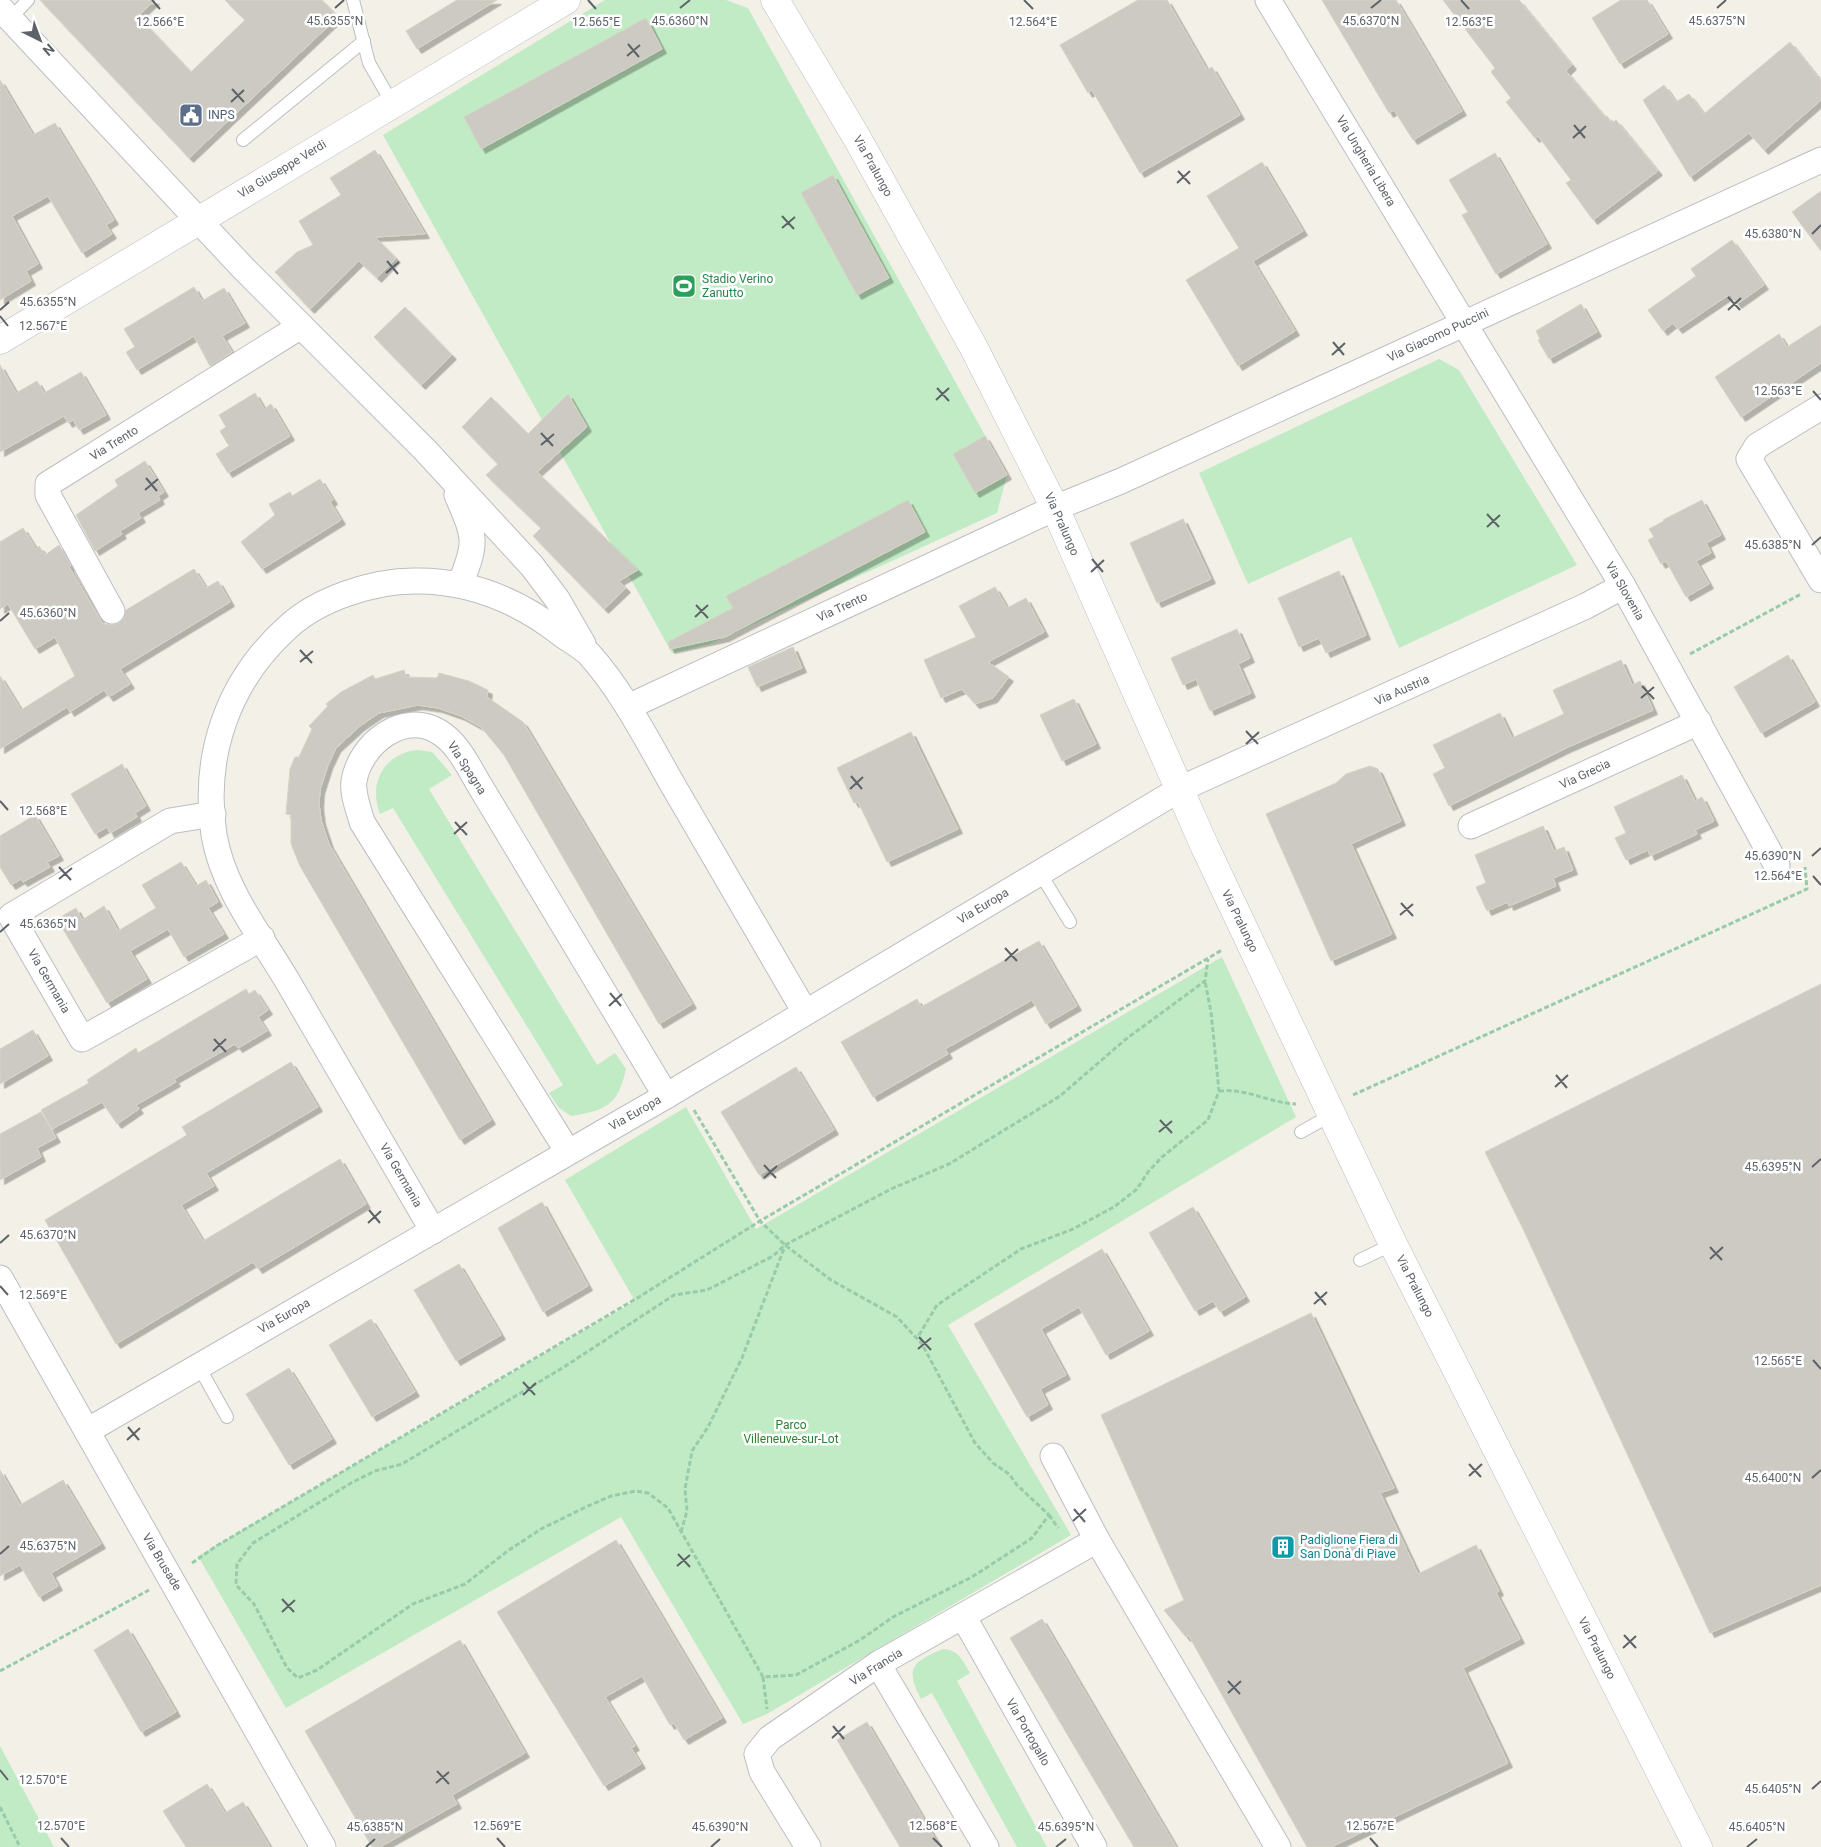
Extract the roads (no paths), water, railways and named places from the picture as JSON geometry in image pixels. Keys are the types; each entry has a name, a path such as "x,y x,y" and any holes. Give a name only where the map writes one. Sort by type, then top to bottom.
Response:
{"street":[{"name":"Via Giuseppe Verdi","path":"0,340 566,0"},
{"name":"Via Pralungo","path":"775,0 858,138 974,348 1055,508 1247,936 1393,1244 1698,1847"},
{"name":"Via Ungheria Libera","path":"1268,0 1463,323"},
{"path":"4,17 200,220 244,269 450,478 532,566 557,599 587,652 628,707 805,1012"},
{"name":"Via Giacomo Puccini","path":"1055,508 1121,481 1821,160"},
{"name":"Via Slovenia","path":"1463,323 1623,586 1699,722 1789,862"},
{"name":"Via Trento","path":"112,611 48,494 48,484 301,326"},
{"path":"1813,586 1749,459 1757,446 1821,407"},
{"path":"450,478 472,531 472,556 460,584 486,591 525,608 587,652"},
{"name":"Via Trento","path":"628,707 1055,508"},
{"name":"Via Germania","path":"433,1231 238,900 228,879 214,837 211,791 218,734 233,696 246,674 279,634 297,618 333,600 386,582 426,581 460,584"},
{"name":"Via Austria","path":"1180,789 1577,610 1623,586"},
{"name":"Via Grecia","path":"1471,826 1699,722"},
{"name":"Via Spagna","path":"568,1152 362,822 354,783 363,757 384,734 410,726 428,726 450,740 480,786 666,1096"},
{"name":"Via Europa","path":"87,1430 666,1096 1180,789"},
{"name":"Via Germania","path":"213,814 170,821 11,916 82,1039 262,938"},
{"name":"Via Brusade","path":"0,1278 172,1577 323,1847"},
{"path":"1053,1456 1098,1540 1278,1847"},
{"name":"Via Francia","path":"808,1847 762,1772 757,1754 770,1738 878,1664 1098,1540"},
{"name":"Via Portogallo","path":"963,1616 1094,1847"},
{"path":"878,1664 986,1847"}],"lane":[{"path":"4,17 28,0"},
{"path":"353,0 369,63 392,103"},
{"path":"243,140 364,41"},
{"path":"1040,873 1070,922"},
{"path":"1301,1132 1331,1110"},
{"path":"1360,1260 1393,1244"},
{"path":"198,1365 227,1417"}],"place":[{"name":"INPS","path":"191,115"},
{"name":"Stadio Verino Zanutto","path":"684,286"},
{"name":"Padiglione Fiera di San Donà di Piave","path":"1283,1547"}],"park label":[{"name":"Parco Villeneuve-sur-Lot","path":"791,1432"}]}
